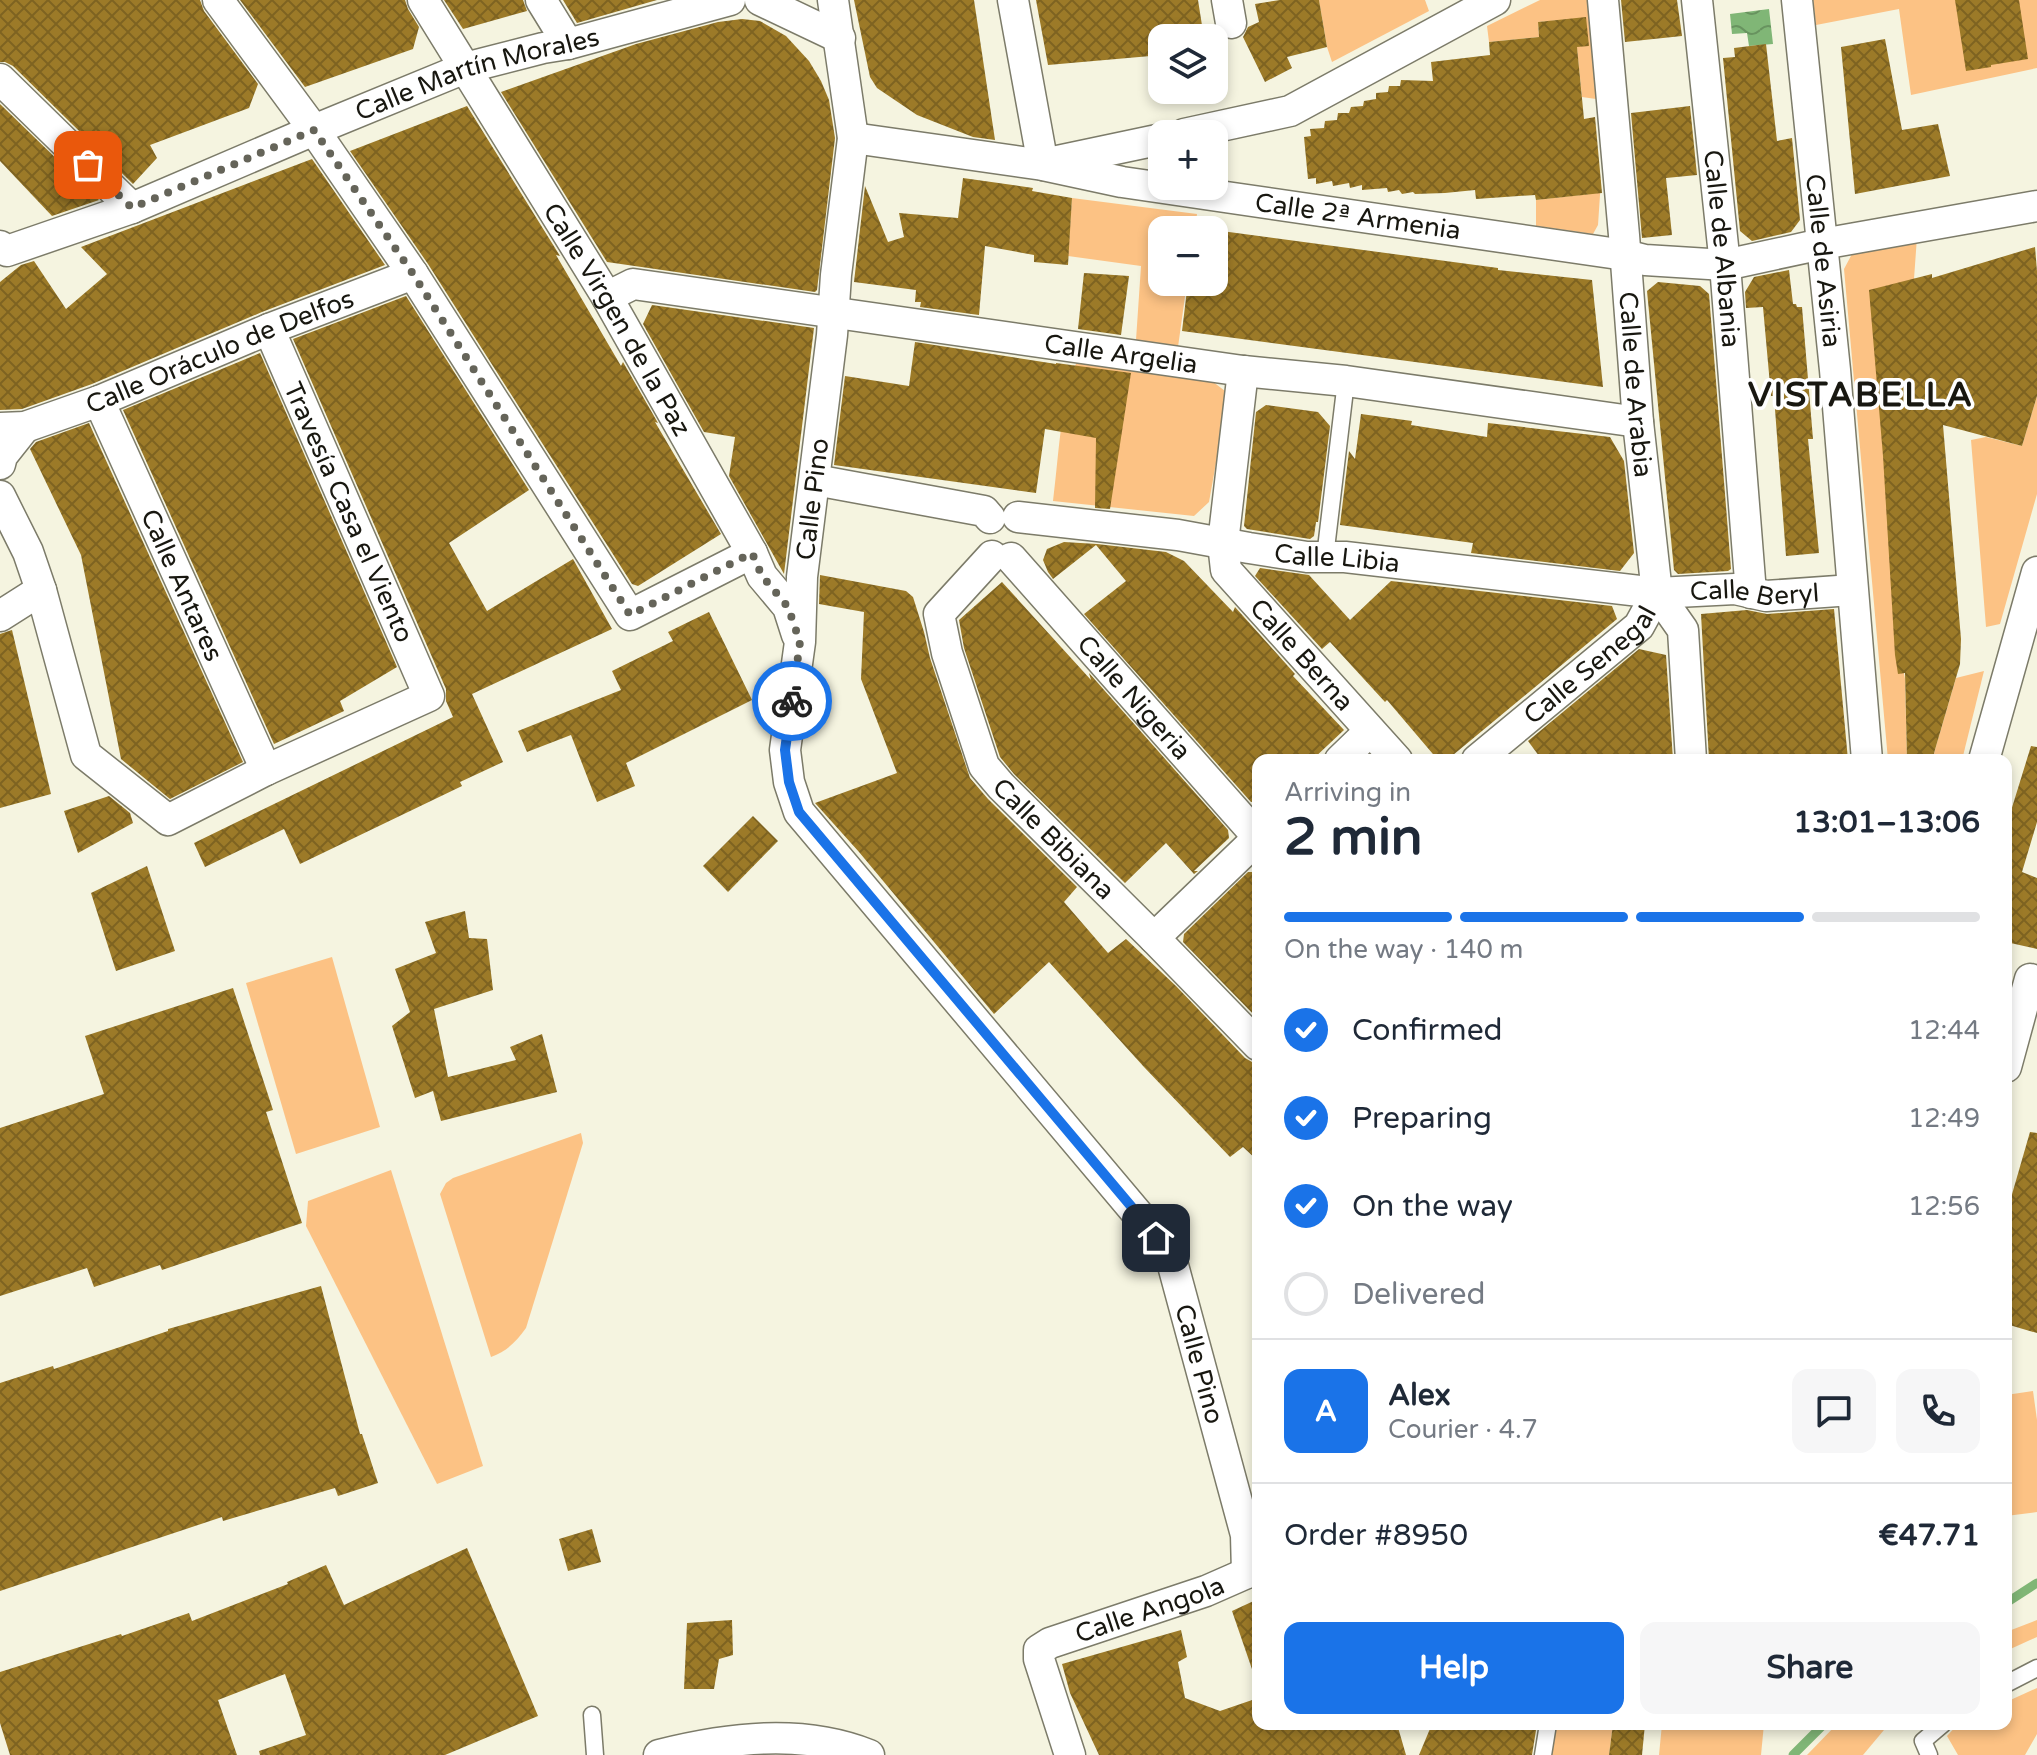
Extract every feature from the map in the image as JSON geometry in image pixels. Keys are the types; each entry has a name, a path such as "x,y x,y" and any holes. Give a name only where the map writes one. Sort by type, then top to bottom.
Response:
{"street":[{"path":"218,0 314,130 413,274 630,615 752,553"},
{"name":"Calle Virgen de la Paz","path":"423,0 607,297 752,553 762,576 788,607 800,642"},
{"path":"541,0 568,44"},
{"name":"Calle Martín Morales","path":"4,248 132,208 465,68 568,44 678,6 730,0"},
{"path":"760,0 840,38"},
{"name":"Calle Pino","path":"833,0 853,138 802,577 800,642 785,750 789,782 799,812 1141,1218 1171,1258 1246,1535 1252,1569"},
{"path":"1013,0 1043,165 1148,142"},
{"path":"1228,124 1290,111 1456,9 1495,0"},
{"name":"Calle de Arabia","path":"1603,0 1638,422 1657,593 1683,630 1691,754"},
{"name":"Calle de Albania","path":"1697,0 1725,265 1751,593"},
{"name":"Calle de Asiria","path":"1797,0 1835,370 1866,754"},
{"path":"0,79 132,208"},
{"name":"Calle 2ª Armenia","path":"853,138 1043,165 1122,182 1645,260 1725,265 1822,244 2037,206"},
{"name":"Calle Oráculo de Delfos","path":"0,464 13,428 99,401 269,329 413,274"},
{"name":"Calle Argelia","path":"607,297 633,284 1243,371 1346,381 1638,422"},
{"name":"Travesía Casa el Viento","path":"266,770 429,696 269,329"},
{"path":"1223,543 1243,371"},
{"name":"Calle Antares","path":"99,401 266,770"},
{"name":"Calle Libia","path":"815,480 984,511 1004,518 1178,535 1307,557 1345,557 1657,593"},
{"path":"0,496 28,552 41,590 86,755 168,820 266,770"},
{"path":"1002,557 1023,549 1027,536 1026,529 1004,518"},
{"name":"Calle Berna","path":"1223,543 1226,570 1391,754"},
{"name":"Calle Nigeria","path":"1002,557 1252,830"},
{"name":"Calle Bibiana","path":"1002,557 939,614 947,653 984,766 1252,1039"},
{"path":"1986,754 2037,572"},
{"name":"Calle Beryl","path":"1657,593 1735,589 1766,596 1852,590"},
{"path":"0,616 41,590"},
{"name":"Calle Senegal","path":"1484,754 1639,626 1657,593"},
{"path":"1346,754 1370,731"},
{"path":"1154,938 1252,843"},
{"path":"2012,1045 2030,979 2037,981"},
{"name":"Calle Angola","path":"1070,1755 1039,1659 1039,1650 1050,1643 1206,1591 1252,1569"},
{"path":"659,1755 739,1741 791,1737 840,1745 869,1755"}],"lane":[{"path":"1325,557 1346,381"},
{"path":"2012,1681 2037,1668"},
{"path":"592,1715 595,1755"},
{"path":"1543,1755 1547,1730"},
{"path":"1929,1755 1923,1741 1936,1730"}],"shaded area":[{"path":"1319,0 1425,0 1429,11 1332,62"},
{"path":"1540,0 1588,0 1596,99 1582,97 1574,19 1538,22 1539,37 1489,42 1487,26"},
{"path":"1813,0 2037,0 2037,68 1911,95 1899,9 1816,25"},
{"path":"1588,179 1601,180 1598,225 1593,234 1536,226 1536,200 1589,194"},
{"path":"1072,198 1197,214 1148,216 1148,296 1185,296 1178,347 1136,340 1141,266 1068,256"},
{"path":"1917,237 1901,657 1905,679 1907,754 1887,754 1844,269 1852,254"},
{"path":"1077,361 1208,378 1225,391 1226,407 1209,502 1194,516 1053,501 1064,412"},
{"path":"2037,396 2037,494 2000,624 1986,627 1971,440 1986,437 2022,446"},
{"path":"1984,671 1963,754 1934,754 1956,678"},
{"path":"332,957 380,1127 296,1154 246,983"},
{"path":"581,1133 583,1143 526,1328 511,1346 491,1357 440,1194 453,1178"},
{"path":"391,1170 483,1466 437,1484 306,1226 308,1201"},
{"path":"2033,1391 2037,1420 2037,1512 2012,1515 2012,1394"},
{"path":"2037,1620 2037,1637 2012,1648 2012,1630"},
{"path":"2037,1688 2037,1734 2025,1755 1958,1755 1947,1736 1952,1730 2012,1730 2012,1699"},
{"path":"1555,1730 1612,1730 1609,1755 1551,1755"},
{"path":"1661,1730 1763,1730 1761,1755 1659,1755"},
{"path":"1831,1730 1884,1730 1863,1755 1807,1755"}],"water":[{"path":"1769,9 1773,44 1749,46 1747,33 1732,34 1730,14"}],"building":[{"path":"0,0 200,0 204,11 258,84 249,108 150,145 157,158 133,184 13,66 0,62"},
{"path":"240,0 405,0 419,27 413,49 305,87"},
{"path":"444,0 523,0 527,11 463,29"},
{"path":"563,0 657,0 577,23"},
{"path":"854,0 974,0 995,140 973,137 917,115 877,88 870,77"},
{"path":"1036,0 1198,0 1202,24 1148,24 1148,56 1048,65"},
{"path":"1280,0 1319,0 1327,47 1287,57 1292,68 1265,82 1243,37 1248,27 1259,22 1255,4"},
{"path":"1621,0 1677,0 1682,36 1625,42"},
{"path":"1955,0 2019,0 2028,59 1966,71"},
{"path":"1586,17 1589,46 1577,47 1584,119 1595,117 1602,193 1536,200 1535,195 1476,199 1475,190 1402,194 1399,190 1388,192 1387,188 1362,190 1362,185 1350,188 1349,183 1333,186 1332,181 1316,184 1316,178 1308,179 1304,137 1311,136 1310,129 1324,128 1325,121 1337,120 1338,113 1349,113 1351,107 1363,106 1364,101 1376,99 1376,93 1388,92 1389,86 1400,86 1401,80 1433,81 1431,62 1490,55 1489,42 1539,37 1538,22"},
{"path":"742,19 760,21 786,36 809,61 829,100 835,138 815,292 607,262 501,92 636,44 718,22"},
{"path":"1885,39 1902,130 1938,124 1950,176 1855,194 1841,47"},
{"path":"1766,44 1777,141 1792,138 1800,220 1791,232 1752,241 1740,231 1723,58 1735,57 1734,48"},
{"path":"0,104 99,200 52,216 0,161"},
{"path":"467,106 560,256 556,255 621,366 623,362 721,534 638,586 632,584 428,264 350,151"},
{"path":"1690,106 1697,175 1666,178 1672,235 1642,238 1631,113"},
{"path":"312,159 385,265 262,312 92,384 22,409 0,410 0,282 21,265 34,261 66,309 107,274 81,247"},
{"path":"963,178 1033,188 1032,191 1072,198 1068,265 1034,262 1034,255 985,246 979,315 920,307 921,302 915,302 916,290 854,282 865,186 888,242 904,237 899,213 958,218"},
{"path":"1228,232 1498,270 1592,280 1603,387 1182,331 1186,296 1228,296"},
{"path":"2035,247 2037,396 2022,446 1943,425 1961,639 1960,664 1934,754 1907,754 1905,673 1898,674 1895,655 1869,290 1932,274 1932,278"},
{"path":"1789,270 1793,304 1802,307 1813,439 1808,439 1819,553 1786,556 1774,396 1771,396 1763,307 1746,308 1745,292 1754,277"},
{"path":"1084,273 1129,276 1121,335 1078,329"},
{"path":"1658,282 1700,286 1709,294 1731,569 1728,571 1678,574 1674,570 1647,291"},
{"path":"406,296 529,490 449,543 487,611 573,559 612,629 472,694 503,762 460,782 462,786 300,864 284,829 205,867 194,843 453,717 446,701 446,689 293,339"},
{"path":"652,305 814,328 784,574 729,476 735,437 704,432 643,324"},
{"path":"915,342 1131,373 1110,509 1095,508 1096,438 1045,429 1036,493 834,465 845,376 909,386"},
{"path":"260,353 397,667 340,701 344,711 274,744 123,410"},
{"path":"1266,405 1318,412 1330,426 1318,522 1310,539 1244,526 1256,412"},
{"path":"1361,414 1487,437 1488,423 1610,437 1624,461 1634,553 1620,571 1471,553 1473,543 1340,525 1349,451 1355,459"},
{"path":"89,423 243,762 170,799 121,759 81,555 30,449 36,442"},
{"path":"1064,542 1097,544 1166,552 1184,561 1233,612 1235,607 1344,730 1318,754 1252,754 1251,802 1084,614 1126,581 1096,545 1053,579 1043,560 1047,549"},
{"path":"1260,568 1309,575 1350,620 1391,581 1612,606 1617,619 1454,754 1433,754 1387,700 1385,702 1330,642 1322,649 1255,576"},
{"path":"820,575 906,591 913,597 970,778 1077,887 1064,902 1108,953 1126,939 1252,1062 1252,1155 1243,1147 1230,1157 1049,962 994,1014 815,803 897,773 861,679 864,612 819,604"},
{"path":"1002,582 1091,680 1089,673 1228,830 1229,838 1194,874 1166,843 1125,883 1000,757 964,648 959,620"},
{"path":"1834,609 1847,754 1709,754 1701,614 1747,610 1767,614"},
{"path":"709,612 752,700 626,763 635,786 597,802 571,735 527,752 518,731 621,690 612,671 673,641 668,632"},
{"path":"12,630 51,794 0,808 0,634"},
{"path":"1639,649 1666,655 1673,754 1538,754 1528,741"},
{"path":"2031,746 2037,747 2037,822 2022,872 2037,878 2037,949 2012,943 2012,808"},
{"path":"109,796 130,813 133,823 78,853 64,811"},
{"path":"753,816 778,841 728,892 703,866"},
{"path":"147,866 175,951 116,971 91,893"},
{"path":"1248,872 1252,872 1252,1013 1183,942 1184,934"},
{"path":"465,911 469,938 487,939 493,990 434,1009 448,1077 516,1060 510,1047 542,1034 557,1092 441,1121 433,1091 415,1098 392,1026 410,1012 395,969 436,953 425,922"},
{"path":"233,988 273,1110 266,1112 302,1223 162,1270 160,1265 94,1287 87,1268 0,1296 0,1128 104,1094 85,1036"},
{"path":"2030,1132 2037,1133 2037,1333 2012,1326 2012,1194"},
{"path":"321,1286 360,1434 378,1483 338,1496 335,1488 223,1521 222,1517 0,1591 0,1383 53,1366 54,1369 168,1329"},
{"path":"592,1529 601,1562 568,1571 559,1539"},
{"path":"467,1548 538,1716 445,1755 260,1755 259,1751 306,1735 285,1674 218,1700 237,1755 10,1755 0,1723 0,1672 189,1613 192,1621 288,1584 326,1565 344,1605"},
{"path":"1252,1602 1252,1669 1232,1611"},
{"path":"732,1620 733,1655 719,1659 714,1689 684,1689 687,1623"},
{"path":"1181,1630 1187,1657 1178,1662 1185,1698 1220,1711 1252,1700 1252,1730 1399,1730 1406,1755 1099,1755 1070,1693 1062,1664"},
{"path":"1429,1730 1536,1730 1532,1755 1419,1755"},
{"path":"1612,1730 1644,1730 1642,1755 1609,1755"}],"waterway":[{"path":"2012,1599 2037,1583"},
{"path":"1793,1755 1818,1730"}],"way so far":[{"path":"88,165 132,208 314,130 413,274 630,615 752,553 762,576 788,607 800,642 792,701"}],"district":[{"name":"VISTABELLA","path":"1861,394"}],"route":[{"path":"792,701 785,750 789,782 799,812 1156,1238"}]}
